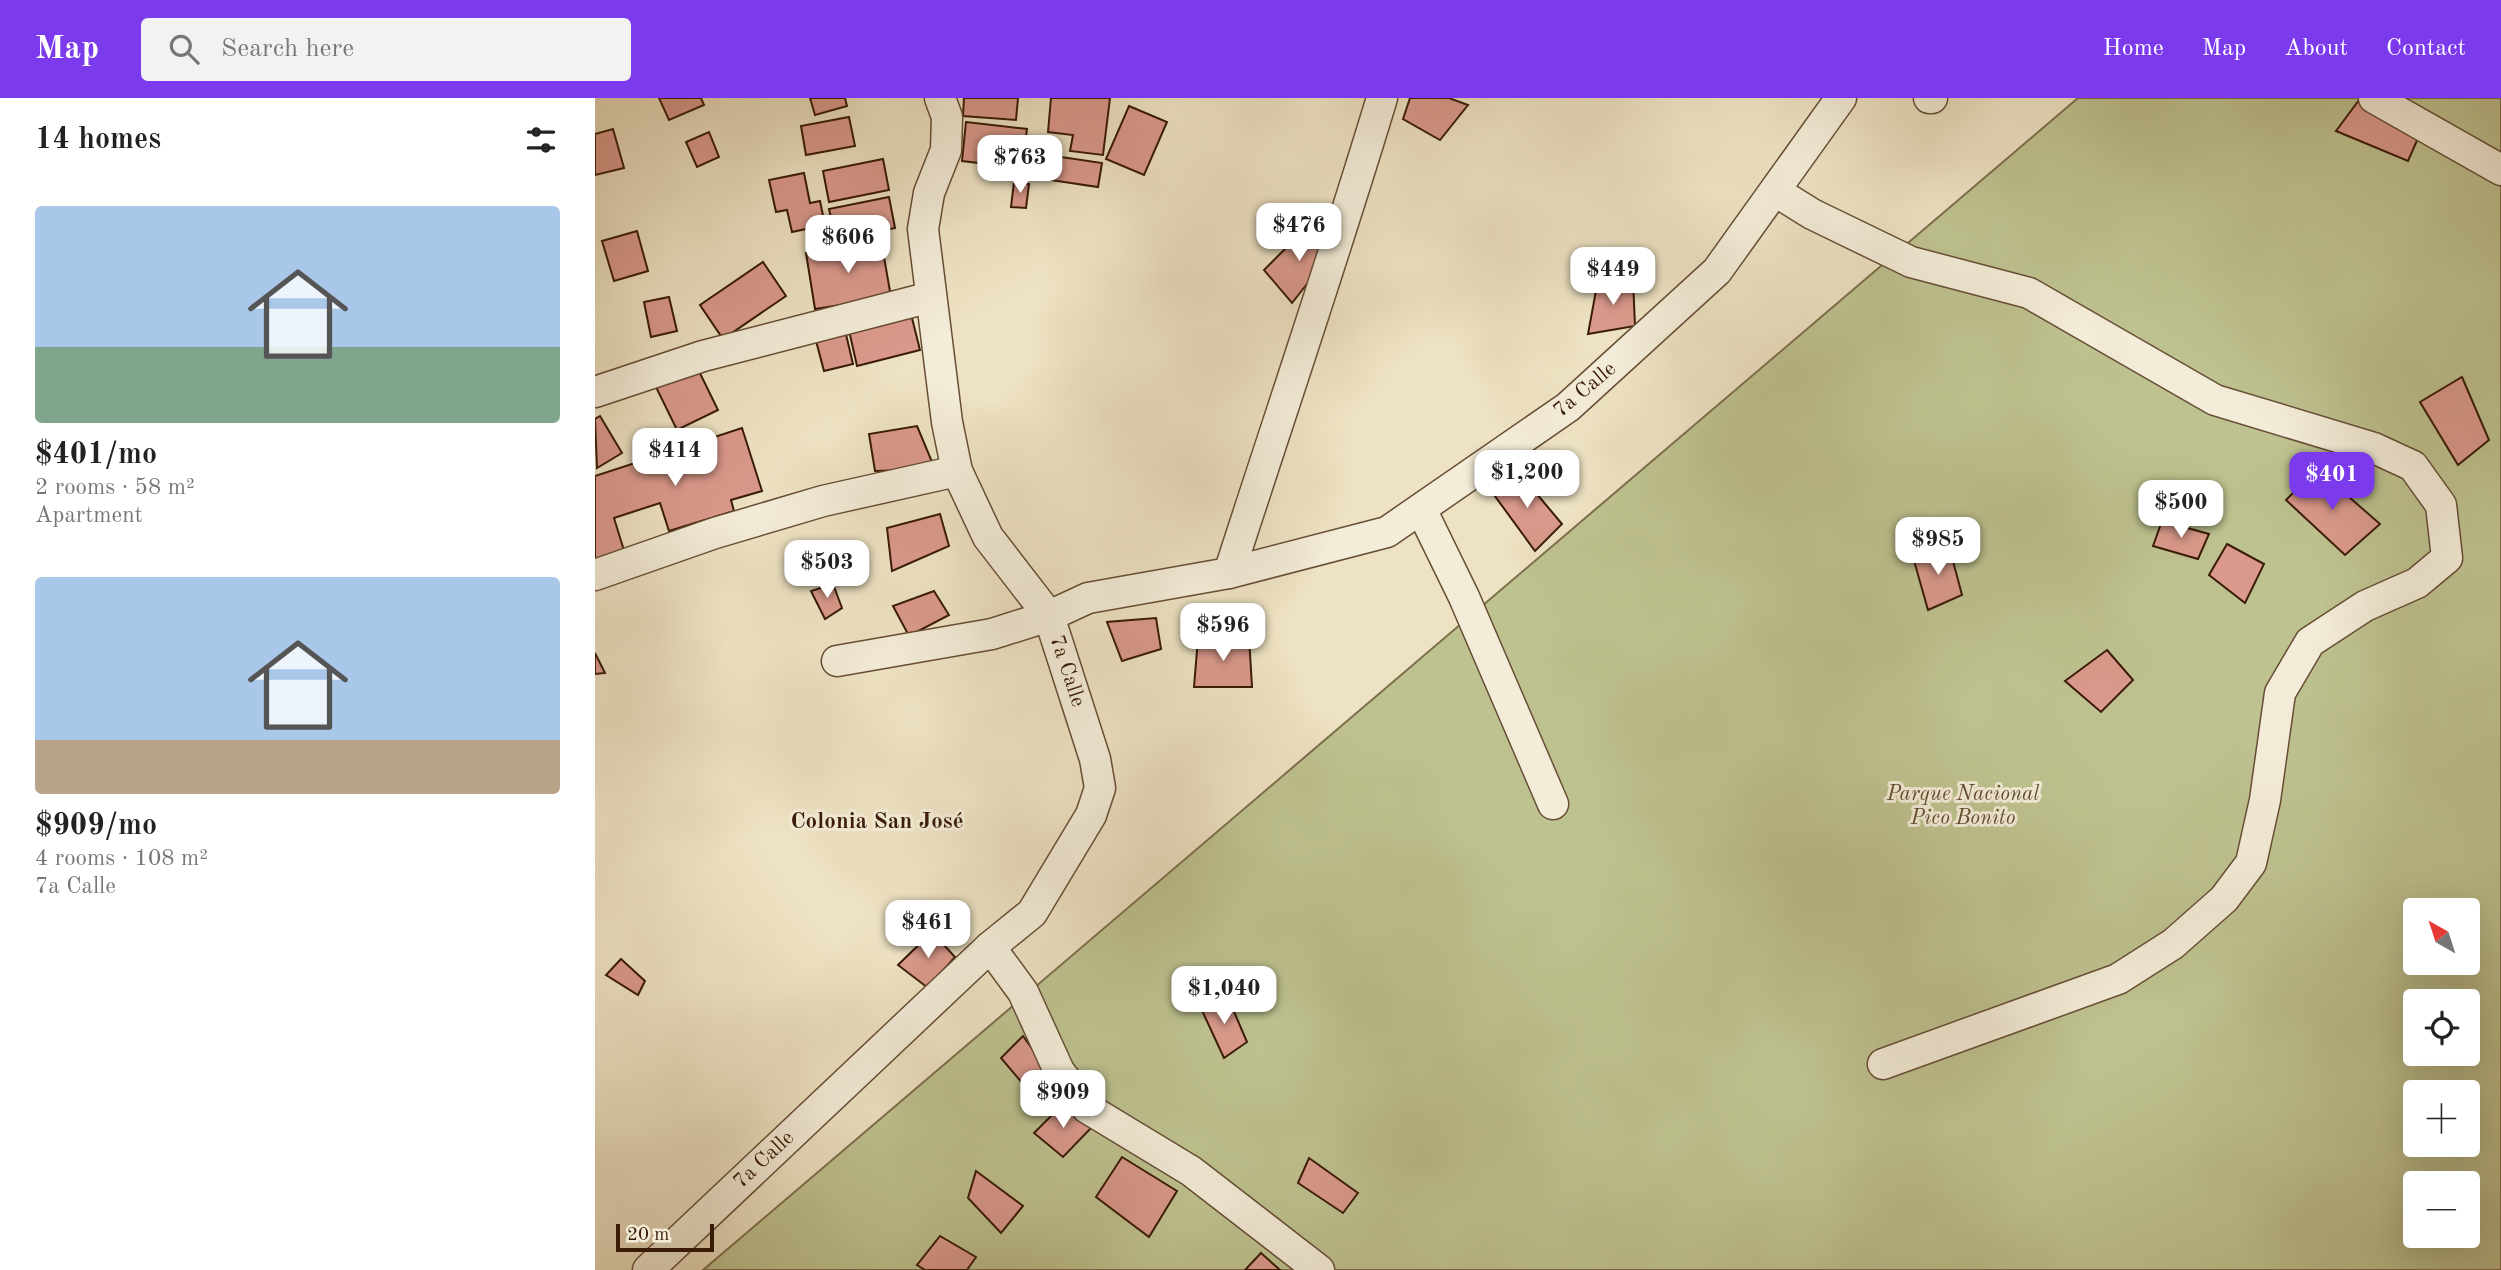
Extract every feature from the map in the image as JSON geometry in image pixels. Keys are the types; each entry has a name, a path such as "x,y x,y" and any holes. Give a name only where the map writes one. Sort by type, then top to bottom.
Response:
{"street":[{"path":"837,661 992,634 1049,616 988,537 957,471 947,422 923,229 929,193 946,150 947,117 940,98"},
{"path":"1229,573 1336,250 1382,98"},
{"name":"7a Calle","path":"648,1270 990,947 1032,913 1091,815 1100,788 1095,759 1049,616 1088,598 1229,573 1387,532 1578,398 1717,271 1841,98"},
{"path":"2374,98 2501,170"},
{"path":"1775,191 1812,214 1911,262 2029,293 2215,400 2374,448 2413,467 2441,505 2447,558 2417,583 2365,606 2310,642 2280,693 2265,800 2251,863 2224,899 2173,944 2118,979 1883,1064"},
{"path":"595,391 703,356 931,297"},
{"path":"595,575 715,533 823,501 957,471"},
{"path":"1421,509 1464,597 1553,804"},
{"path":"990,947 1023,992 1059,1072 1087,1108 1191,1171 1319,1270"}],"green space":[{"name":"Parque Nacional Pico Bonito","path":"2078,98 2501,98 2501,1270 703,1270"}],"building":[{"path":"659,98 701,98 704,105 669,120"},
{"path":"810,98 845,98 847,106 815,115"},
{"path":"964,98 1018,98 1016,120 963,116"},
{"path":"1051,98 1110,98 1103,155 1070,151 1073,135 1048,132"},
{"path":"1410,98 1449,98 1468,105 1440,140 1403,119"},
{"path":"2359,100 2419,136 2408,161 2336,131"},
{"path":"1129,106 1167,122 1144,175 1106,159"},
{"path":"849,117 855,146 806,155 801,126"},
{"path":"966,122 1027,129 1022,168 962,161"},
{"path":"613,129 624,168 595,175 595,134"},
{"path":"709,132 719,157 697,167 686,142"},
{"path":"1041,154 1102,163 1098,187 1037,178"},
{"path":"883,159 889,190 829,202 823,171"},
{"path":"804,173 810,203 820,201 825,225 792,232 787,210 776,212 769,180"},
{"path":"1014,182 1029,184 1026,208 1011,207"},
{"path":"889,197 895,228 836,240 829,209"},
{"path":"1309,225 1333,251 1292,303 1264,270"},
{"path":"637,231 648,271 614,281 602,241"},
{"path":"881,240 891,297 815,309 806,253"},
{"path":"763,262 786,296 723,339 700,305"},
{"path":"1633,279 1635,326 1588,334 1597,285"},
{"path":"669,297 677,331 651,337 644,302"},
{"path":"910,310 920,350 857,366 848,326"},
{"path":"845,330 853,364 824,371 815,337"},
{"path":"695,363 718,410 677,430 654,383"},
{"path":"2462,377 2489,440 2458,465 2420,402"},
{"path":"600,416 622,453 597,468 595,419"},
{"path":"917,426 935,469 875,471 869,434"},
{"path":"742,428 762,491 731,500 734,511 669,531 660,503 614,518 626,557 595,567 595,476"},
{"path":"2317,469 2380,524 2345,555 2286,500"},
{"path":"1521,475 1562,524 1535,551 1489,488"},
{"path":"940,514 949,546 892,571 887,528"},
{"path":"2162,521 2209,534 2198,559 2153,546"},
{"path":"2227,544 2264,564 2245,603 2209,575"},
{"path":"1949,546 1962,595 1928,610 1913,557"},
{"path":"833,584 842,608 825,619 811,591"},
{"path":"934,591 949,615 909,636 893,606"},
{"path":"1156,618 1161,649 1122,661 1107,622"},
{"path":"1249,637 1252,687 1194,687 1198,638"},
{"path":"2107,650 2133,680 2101,712 2065,681"},
{"path":"595,653 605,673 595,674"},
{"path":"932,932 955,957 928,988 898,965"},
{"path":"621,959 645,981 638,995 606,975"},
{"path":"1229,1000 1247,1042 1224,1058 1199,1004"},
{"path":"1023,1036 1058,1085 1040,1104 1001,1058"},
{"path":"1064,1103 1092,1127 1063,1157 1034,1133"},
{"path":"1122,1157 1177,1191 1149,1237 1096,1197"},
{"path":"1309,1158 1358,1193 1343,1213 1298,1183"},
{"path":"976,1171 1023,1206 1001,1233 968,1198"},
{"path":"940,1236 976,1257 967,1270 925,1270 917,1265"},
{"path":"1261,1253 1280,1270 1245,1270"}],"district":[{"name":"Colonia San José","path":"877,821"}]}
